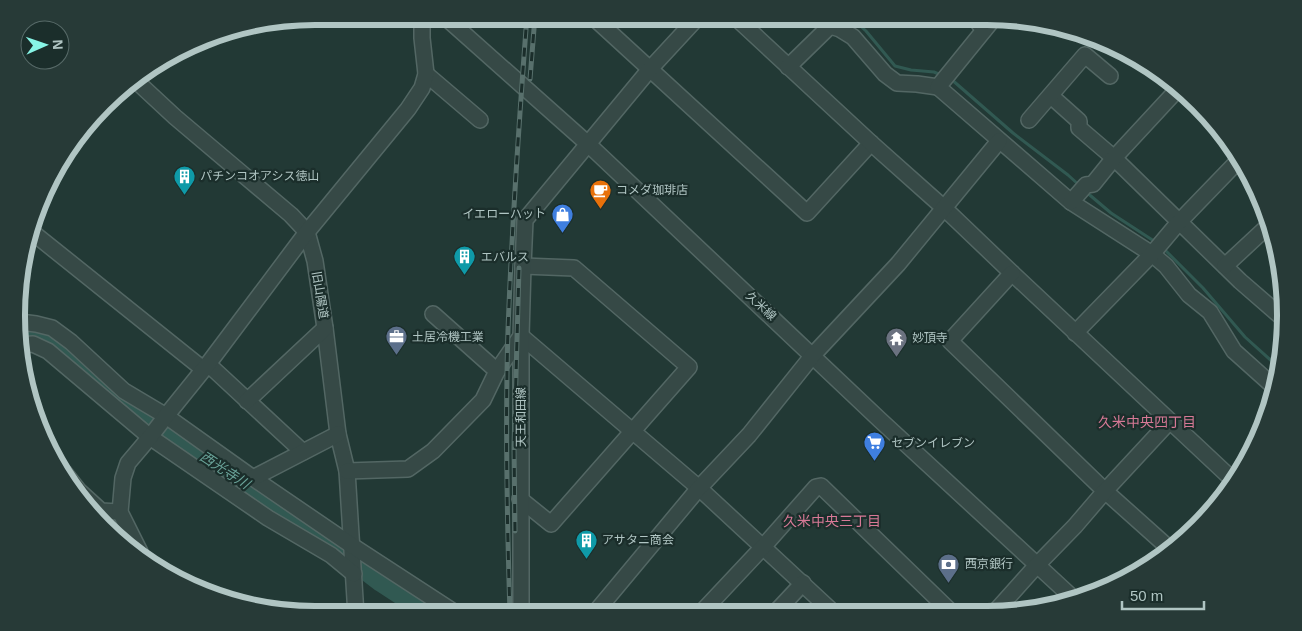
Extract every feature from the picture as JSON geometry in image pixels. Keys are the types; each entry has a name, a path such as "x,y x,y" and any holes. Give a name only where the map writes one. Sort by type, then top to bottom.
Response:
{"street":[{"path":"136,543 120,512 123,478 128,463 205,367 306,232 408,109 422,88 426,74 422,25"},
{"name":"久米線","path":"454,25 588,144 880,420 1069,594"},
{"path":"602,25 807,213 871,143"},
{"path":"588,144 650,69 691,25"},
{"path":"744,25 944,208 1229,476"},
{"path":"980,25 984,30"},
{"path":"938,87 988,25"},
{"path":"788,66 830,26 840,29 852,37 885,74 897,83 938,87 1072,202 1152,254 1166,266 1189,295 1210,312 1234,351 1269,382"},
{"path":"1029,120 1086,55 1110,76"},
{"path":"426,74 480,120"},
{"path":"140,84 175,117 291,216 306,232"},
{"path":"1072,202 1086,185 1092,184 1174,94"},
{"path":"1051,96 1078,120 1079,128 1114,158 1240,282 1277,311"},
{"path":"601,606 699,488 749,435 813,355 898,264 999,141"},
{"name":"天王和田線","path":"521,606 521,336 525,220 588,144"},
{"path":"1076,333 1235,165"},
{"path":"1225,266 1264,230"},
{"name":"旧山陽道","path":"306,232 315,261 338,434 347,471 356,606"},
{"path":"36,235 247,401 303,452"},
{"path":"520,499 550,524 689,367 574,268 523,266"},
{"path":"1012,273 950,341 1105,491 1165,545"},
{"path":"433,314 497,371"},
{"path":"25,323 52,328 71,342 124,391 166,416 253,478 445,606"},
{"path":"247,401 325,328"},
{"path":"347,471 408,469 433,451 483,400 497,371 521,336 699,488 827,606"},
{"path":"27,344 33,344 48,351 150,437 268,518 331,555 354,574"},
{"path":"1000,605 1169,422"},
{"path":"253,478 338,434"},
{"path":"708,606 816,487 821,486 945,606"},
{"path":"99,509 120,512"},
{"path":"782,606 803,584"}],"waterway":[{"path":"859,25 895,66 911,70 934,72 941,75"},
{"path":"951,79 1013,133 1079,185"},
{"path":"1085,191 1111,213 1157,243"},
{"path":"1164,249 1203,288 1245,337 1273,362"},
{"name":"西光寺川","path":"26,335 54,341 123,404 291,513 381,582 418,606"}],"railway":[{"path":"510,606 507,472 508,330 526,25"},
{"path":"530,79 534,25"},
{"path":"515,531 514,446 519,268"}],"place":[{"name":"パチンコオアシス徳山","path":"184,195"},
{"name":"コメダ珈琲店","path":"600,209"},
{"name":"イエローハット","path":"562,233"},
{"name":"エバルス","path":"465,276"},
{"name":"土居冷機工業","path":"396,356"},
{"name":"妙頂寺","path":"896,357"},
{"name":"セブンイレブン","path":"875,462"},
{"name":"アサタニ商会","path":"586,559"},
{"name":"西京銀行","path":"949,583"}],"district":[{"name":"久米中央四丁目","path":"1147,422"},
{"name":"久米中央三丁目","path":"832,521"}]}
